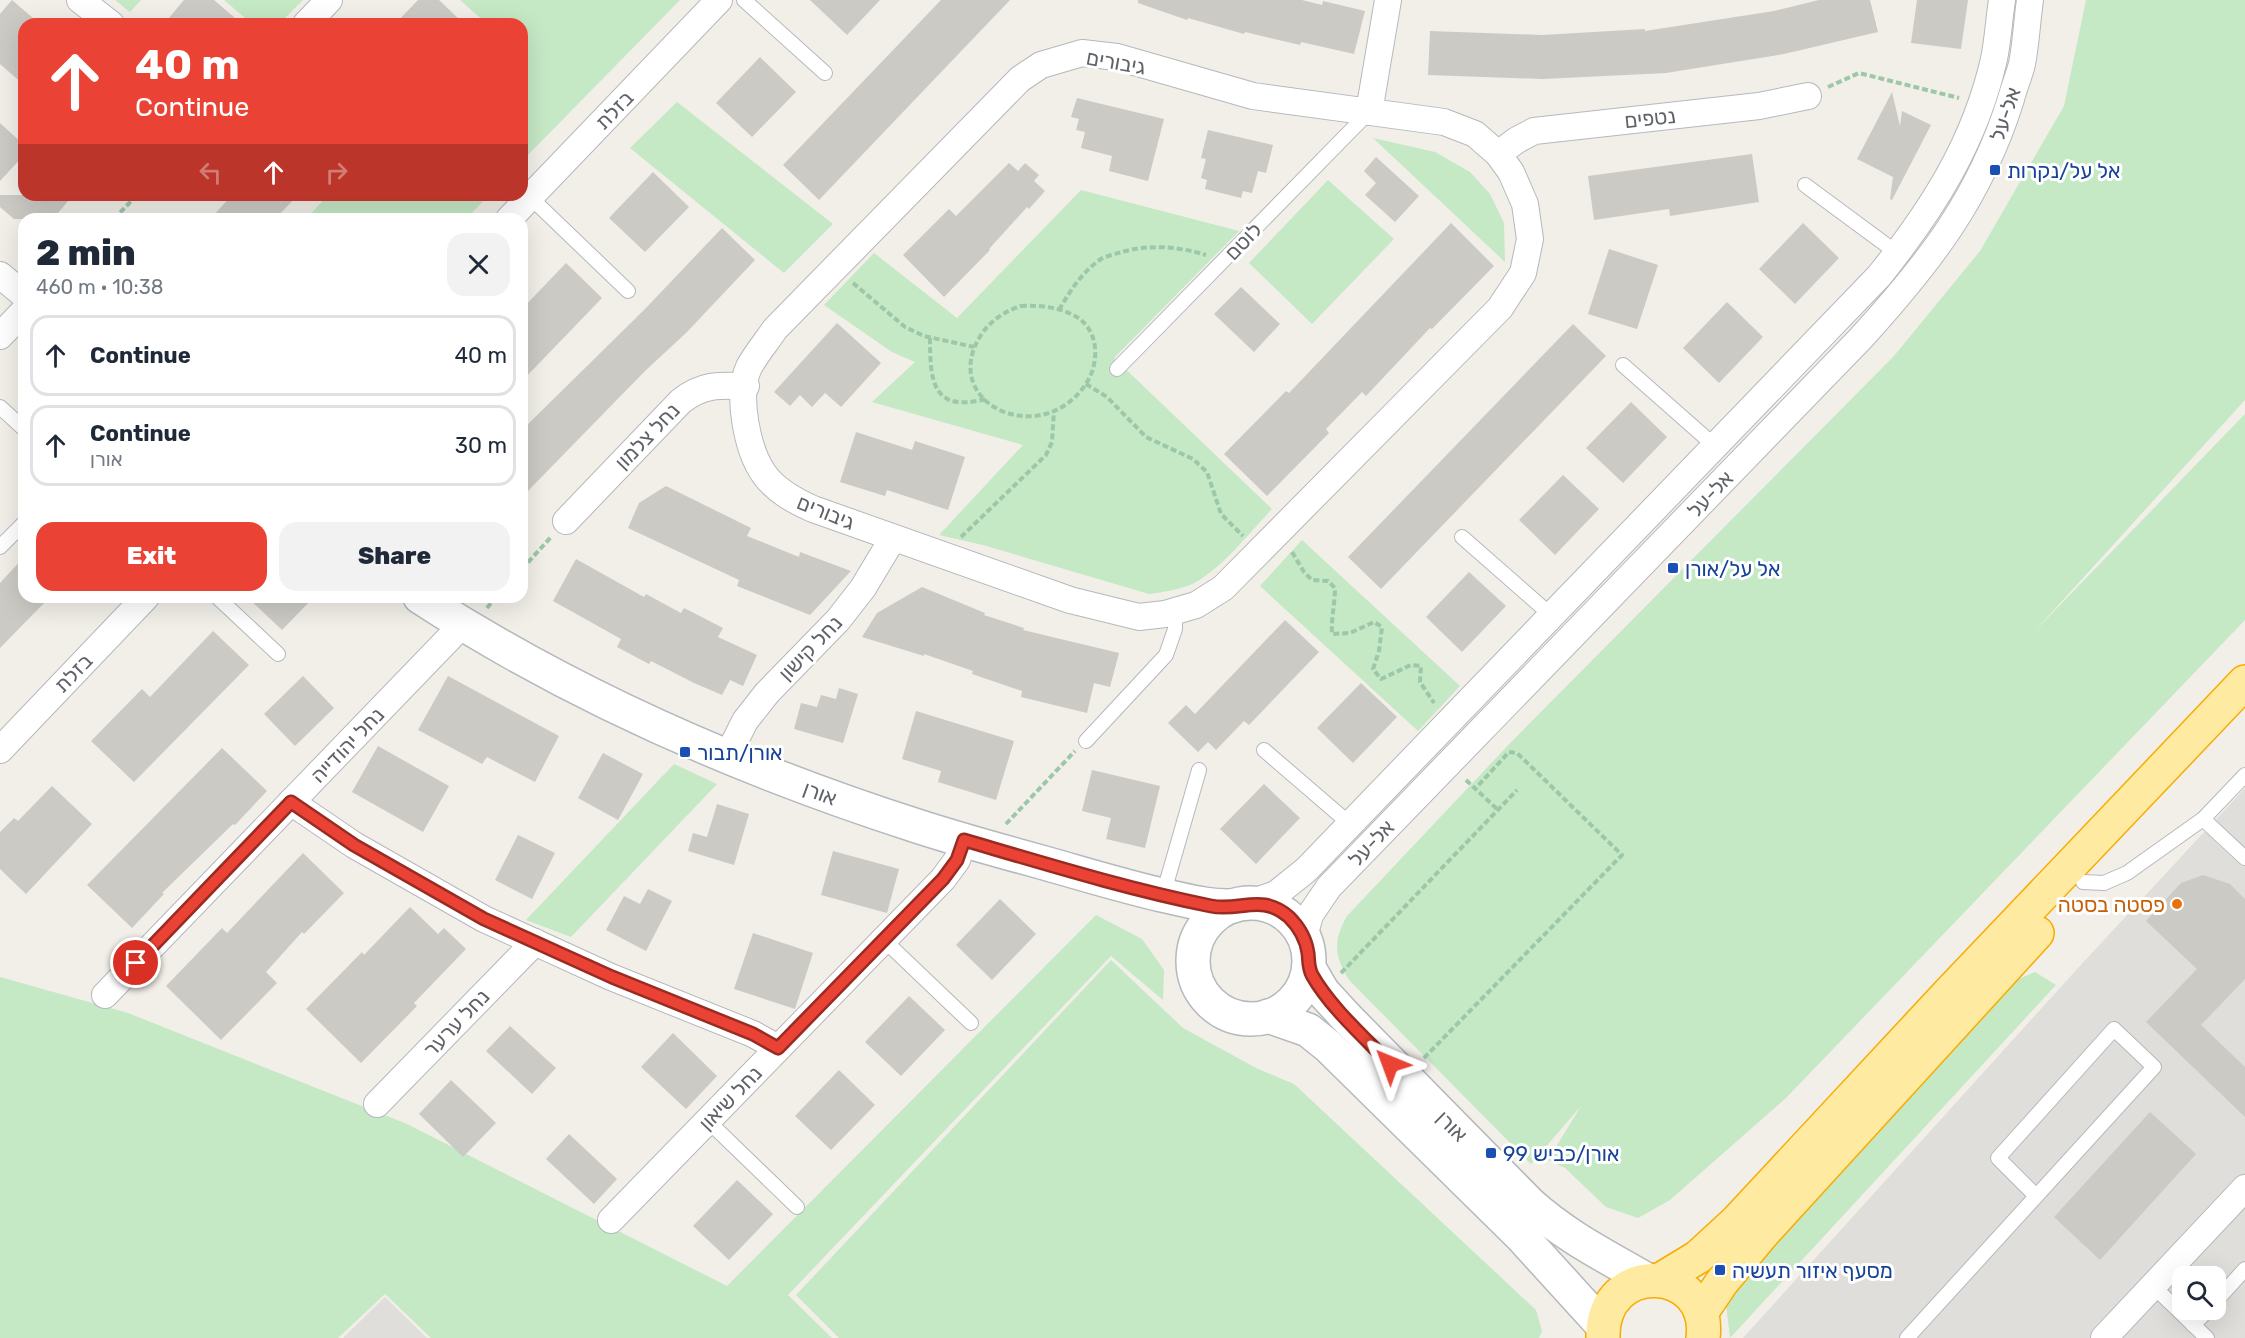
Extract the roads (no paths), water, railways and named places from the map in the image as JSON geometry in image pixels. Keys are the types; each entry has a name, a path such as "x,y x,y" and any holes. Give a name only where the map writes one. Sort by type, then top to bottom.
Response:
{"highway":[{"path":"1654,1280 1698,1257 1736,1222 1948,994 2245,682"},
{"path":"1703,1329 1722,1282 1763,1233 2083,882 2245,712"},
{"path":"1603,1332 1606,1311 1622,1290 1634,1283 1654,1280 1673,1283 1685,1290 1694,1300 1703,1329"}],"street":[{"path":"80,0 103,18"},
{"path":"312,18 329,0"},
{"name":"בזלת","path":"530,198 719,0"},
{"path":"1369,112 1388,0"},
{"name":"אל-על","path":"1242,904 1276,894 1292,882 1841,318 1897,254 1932,206 1976,118 1994,59 2002,0"},
{"name":"אל-על","path":"1312,966 1310,915 1329,887 1861,338 1932,255 1956,221 1979,180 2002,128 2022,64 2030,0"},
{"name":"גיבורים","path":"1082,53 1117,57 1253,96 1369,112 1444,122 1475,134 1498,154 1511,172 1525,204 1530,239 1523,273 1500,308 1223,588 1196,605 1165,614 1139,617 1070,600 813,509 790,499 765,474 750,445 742,406 748,369 775,329 1020,79 1041,65 1082,53"},
{"name":"נטפים","path":"1498,154 1533,131 1759,106 1808,96"},
{"name":"בזלת","path":"515,213 527,201"},
{"path":"0,275 18,290"},
{"path":"0,336 18,317"},
{"name":"נחל צלמון","path":"566,521 681,401 693,392 721,386 746,386"},
{"name":"נחל קישון","path":"727,757 745,721 767,693 838,620 863,588 893,538"},
{"name":"בזלת","path":"0,750 140,603"},
{"name":"אורן","path":"430,603 463,624 595,696 727,757 857,806 974,843 1153,893 1215,907 1242,904"},
{"name":"נחל יהודייה","path":"105,995 463,624"},
{"path":"291,802 354,845 484,919 612,977 753,1034 778,1048"},
{"name":"נחל שיאון","path":"611,1220 943,879 974,843"},
{"name":"אורן","path":"1153,893 1185,928 1194,951"},
{"path":"1242,904 1264,904 1282,912 1297,926 1312,966 1297,996 1286,1007 1268,1016 1249,1019 1230,1015 1213,1005 1200,990 1194,971 1194,951 1200,933 1218,914 1242,904"},
{"name":"נחל ערער","path":"377,1104 535,942"},
{"name":"אורן","path":"1312,966 1404,1078 1521,1195 1555,1226 1579,1242 1654,1280"},
{"name":"אורן","path":"1268,1016 1308,1030 1328,1046 1522,1237 1603,1332"},
{"path":"2104,1338 2245,1188"}],"lane":[{"path":"744,0 825,73"},
{"name":"לוטם","path":"1117,369 1369,112"},
{"path":"1805,185 1897,254"},
{"path":"530,198 628,291"},
{"path":"1623,365 1716,447"},
{"path":"0,407 18,424"},
{"path":"0,547 18,529"},
{"path":"1462,537 1552,616"},
{"path":"224,603 278,654"},
{"path":"1086,741 1166,655 1175,629 1175,611"},
{"path":"1264,750 1350,824"},
{"path":"1153,893 1199,770"},
{"path":"2083,882 2104,883 2115,880 2203,819 2245,775"},
{"path":"2203,819 2245,858"},
{"path":"884,940 971,1023"},
{"path":"1907,1338 2154,1067 2114,1029 1998,1158 2036,1196"},
{"path":"708,1121 797,1207"},
{"path":"2226,1290 2245,1269"},
{"path":"2153,1286 2207,1338"},
{"path":"2193,1325 2198,1320"}],"place":[{"name":"אל על/נקרות","path":"1995,170"},
{"name":"אל על/אורן","path":"1673,568"},
{"name":"אורן/תבור","path":"685,752"},
{"name":"פסטה בסטה","path":"2177,904"},
{"name":"אורן/כביש 99","path":"1491,1153"},
{"name":"מסעף איזור תעשיה","path":"1720,1270"}]}
